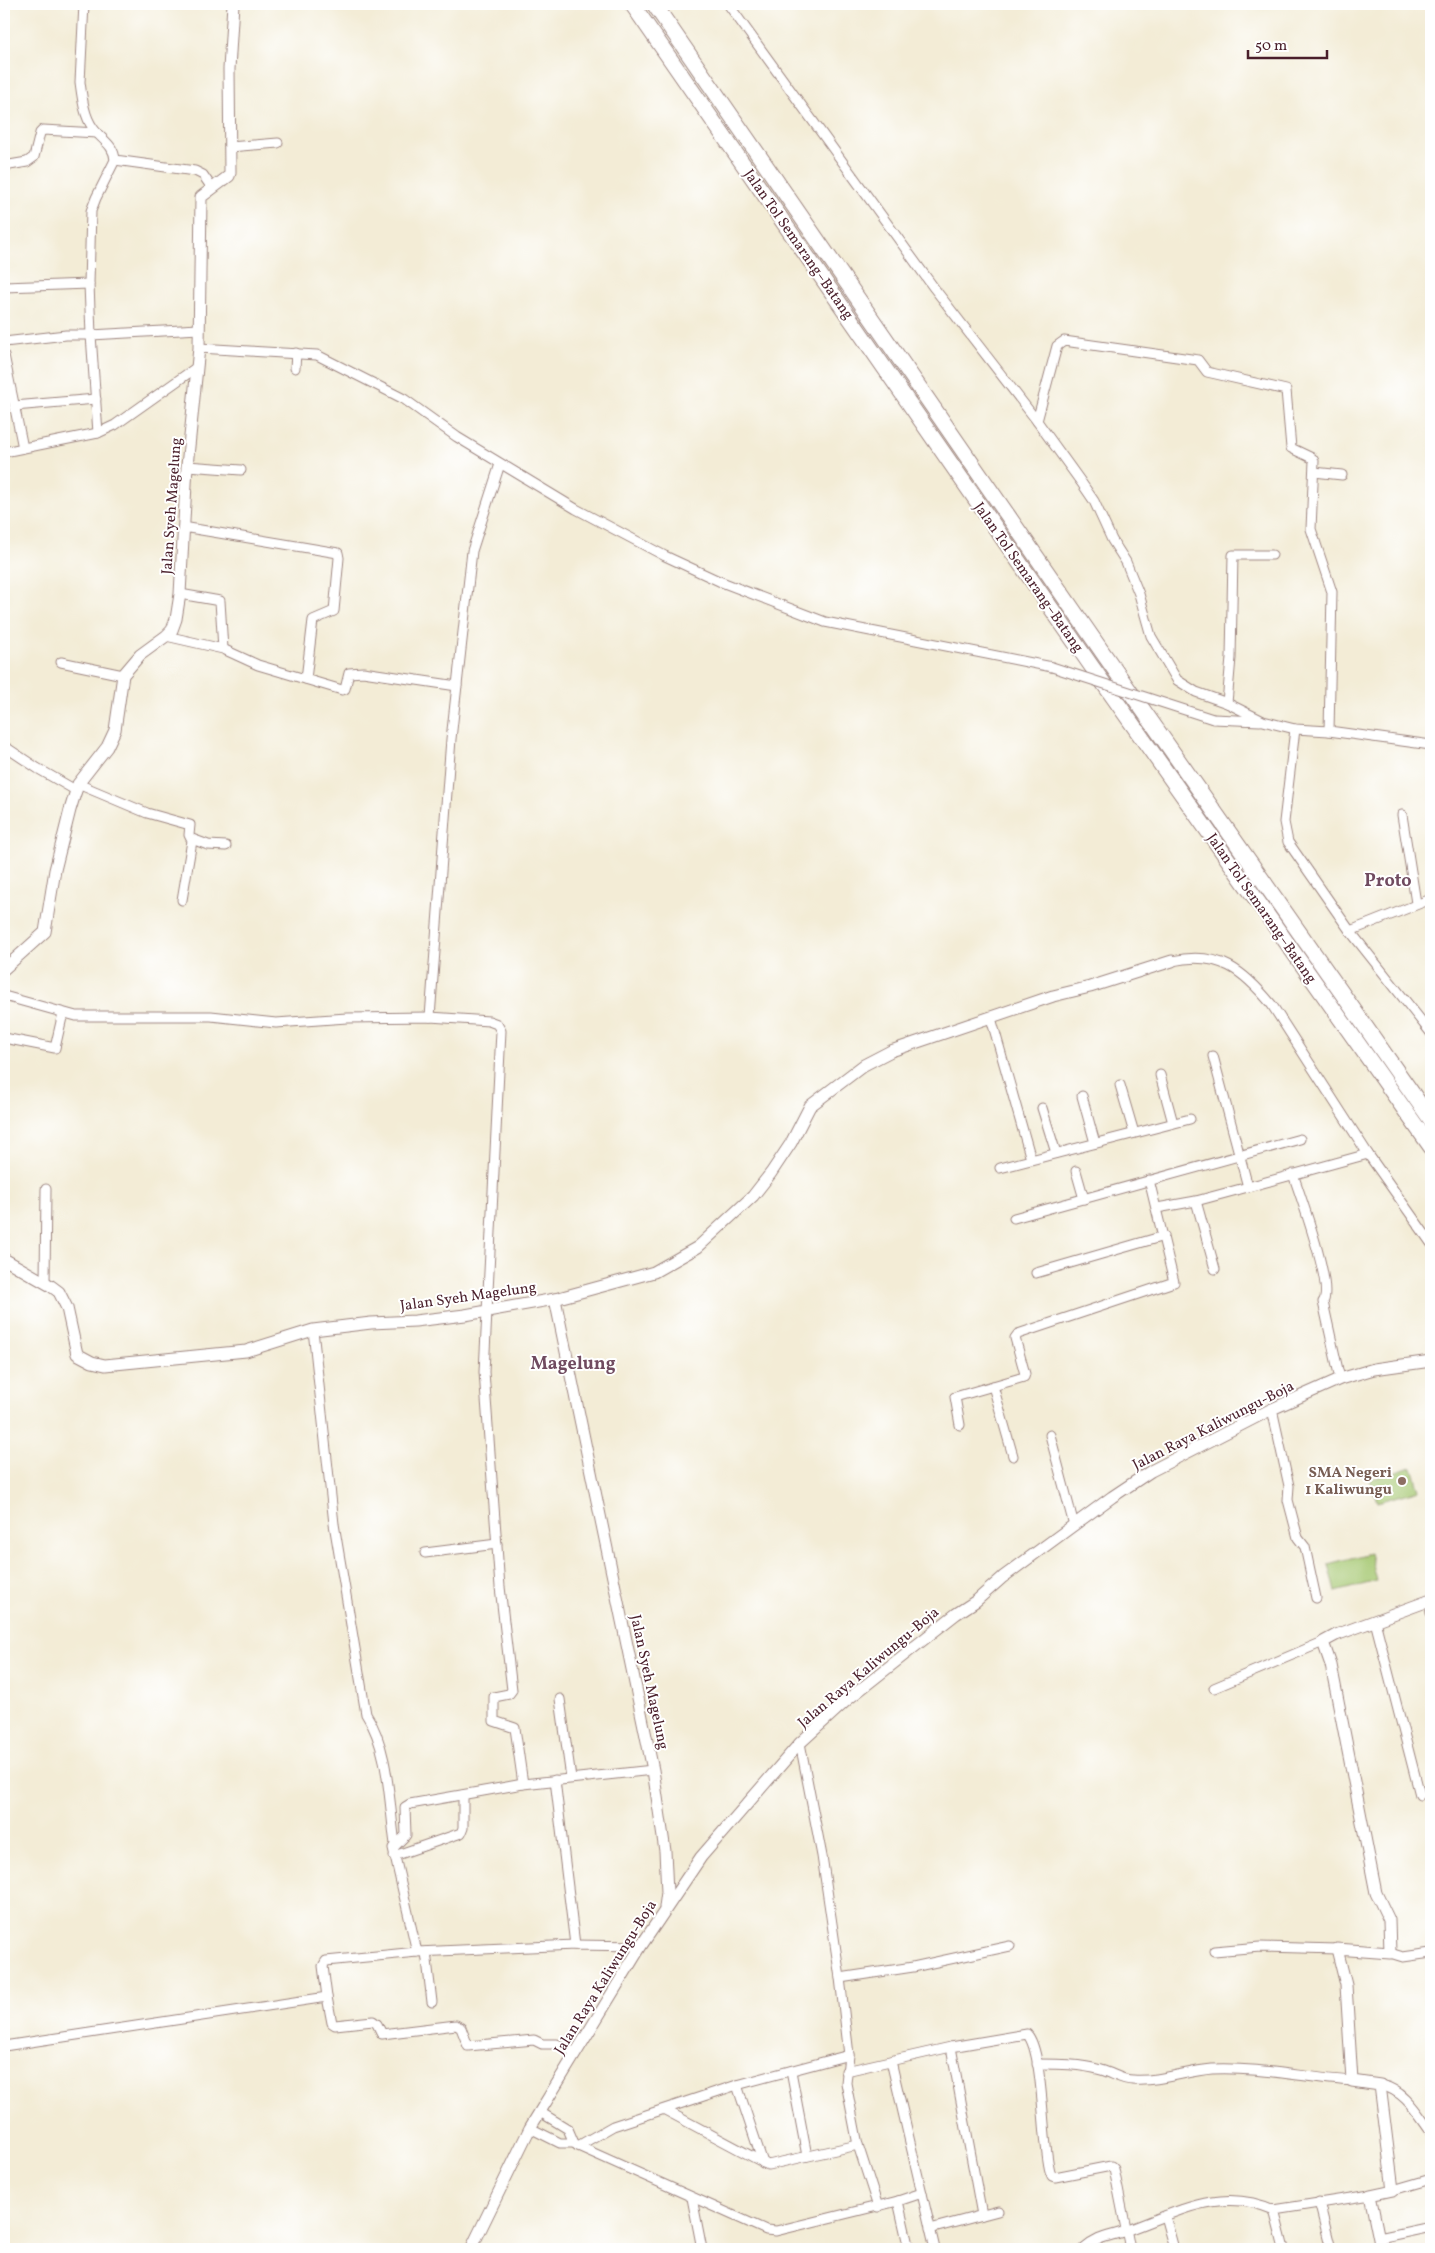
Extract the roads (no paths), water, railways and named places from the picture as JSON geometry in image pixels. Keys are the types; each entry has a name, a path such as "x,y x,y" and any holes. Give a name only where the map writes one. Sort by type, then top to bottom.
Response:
{"highway":[{"name":"Jalan Tol Semarang–Batang","path":"632,4 1092,667 1431,1147"},
{"name":"Jalan Tol Semarang–Batang","path":"654,4 1103,653 1431,1120"}],"street":[{"path":"84,4 80,82 88,120 97,133 110,146 115,160 91,211 89,284 98,433"},
{"name":"Jalan Syeh Magelung","path":"123,675 140,655 172,630 176,619 180,594 187,466 199,348 201,197 229,176 229,69 233,4"},
{"path":"728,4 934,288 1037,420 1094,501 1106,529 1132,574 1151,636 1177,680 1196,692 1227,703 1263,721 1295,730 1329,731 1431,744"},
{"path":"4,166 27,162 34,157 40,132 43,130 97,133"},
{"path":"230,147 278,143"},
{"path":"115,160 195,171 203,175 212,188"},
{"path":"4,287 89,284"},
{"path":"4,342 66,335 199,329"},
{"path":"1037,420 1055,350 1060,342 1071,341 1198,360 1207,372 1286,390 1291,448 1314,459 1312,534 1332,592 1329,731"},
{"path":"199,348 321,356 379,384 500,464 576,509 691,568 825,622 1052,667 1213,719 1263,721"},
{"path":"295,368 296,353"},
{"path":"4,355 23,448"},
{"path":"4,452 98,433 115,425 197,367"},
{"path":"14,406 96,399"},
{"path":"430,1017 451,739 472,551 500,464"},
{"path":"187,466 241,470"},
{"path":"1314,472 1342,475"},
{"path":"183,527 338,553 340,558 334,611 312,620 306,679"},
{"path":"1227,703 1232,619 1233,556 1272,555"},
{"path":"180,594 220,601 223,649"},
{"path":"166,636 223,649 258,665 343,690 349,673 363,672 457,686"},
{"path":"4,969 45,932 55,870 77,788 107,747 117,722 123,675 60,662"},
{"path":"1295,730 1284,822 1288,842 1350,931 1431,1033"},
{"path":"4,746 37,768 77,788 188,824 191,827 189,833 192,839 182,900"},
{"path":"1402,816 1416,903"},
{"path":"192,839 208,845 226,846"},
{"path":"1350,931 1416,903 1431,899"},
{"path":"555,1299 654,1272 682,1257 714,1234 753,1196 781,1158 810,1106 859,1068 891,1051 1053,996 1191,958 1216,960 1246,977 1272,1005 1368,1154 1431,1243"},
{"path":"4,996 76,1016 211,1016 276,1022 347,1018 430,1017 489,1020 497,1024 501,1031 489,1311 484,1372 496,1544 512,1690 509,1694 494,1697 494,1721 515,1728 522,1784"},
{"path":"4,1038 55,1048 63,1013"},
{"path":"991,1018 1031,1159"},
{"path":"1213,1056 1248,1187"},
{"path":"1160,1075 1173,1123"},
{"path":"1120,1085 1134,1133"},
{"path":"1082,1096 1095,1143"},
{"path":"1042,1108 1056,1153"},
{"path":"1000,1168 1190,1119"},
{"path":"1014,1218 1300,1139"},
{"path":"1157,1208 1196,1201 1368,1154"},
{"path":"1076,1171 1084,1199"},
{"path":"1293,1174 1319,1256 1326,1292 1326,1298 1323,1302 1326,1324 1340,1379"},
{"path":"960,1425 954,1397 1024,1377 1025,1374 1016,1338 1018,1334 1174,1282 1149,1180"},
{"path":"45,1282 46,1189"},
{"path":"1196,1201 1215,1269"},
{"path":"1036,1273 1164,1236"},
{"name":"Jalan Syeh Magelung","path":"4,1260 55,1289 64,1301 77,1354 99,1364 125,1364 246,1351 313,1330 371,1323 415,1321 489,1311 555,1299 653,1770 665,1851 667,1898 664,1912"},
{"path":"313,1330 336,1534 366,1714 375,1728 375,1736 383,1757 395,1844 394,1856 421,1952 432,2002"},
{"name":"Jalan Raya Kaliwungu-Boja","path":"472,2249 530,2128 641,1946 701,1857 800,1743 832,1713 956,1614 976,1601 1003,1577 1151,1471 1272,1409 1340,1379 1374,1369 1431,1361"},
{"path":"993,1386 1012,1456"},
{"path":"1272,1409 1288,1486 1288,1500 1298,1538 1304,1547 1316,1598"},
{"path":"1050,1435 1074,1525"},
{"path":"425,1554 496,1544"},
{"path":"1214,1688 1336,1635 1430,1601 1431,1613"},
{"path":"1375,1621 1420,1795"},
{"path":"1323,1642 1331,1665 1376,1893 1387,1913 1391,1926 1390,1953"},
{"path":"560,1699 571,1778"},
{"path":"800,1743 822,1856 840,1978 849,2055 846,2083 858,2145 878,2207"},
{"path":"395,1844 406,1835 405,1807 407,1805 522,1784 653,1770"},
{"path":"555,1780 574,1945"},
{"path":"394,1856 461,1833 463,1828 463,1795"},
{"path":"576,2053 561,2045 542,2044 534,2040 468,2046 461,2028 456,2025 382,2034 374,2021 335,2025 332,2023 323,1966 326,1961 421,1952 574,1945 641,1946"},
{"path":"840,1978 913,1967 1010,1946"},
{"path":"1214,1951 1260,1947 1337,1949 1390,1953 1403,1957 1431,1953"},
{"path":"1337,1949 1346,1985 1352,2082"},
{"path":"4,2046 327,1997"},
{"path":"846,2071 951,2047 1027,2034 1030,2038 1037,2064 1048,2167 1052,2176 1111,2166 1114,2169 1130,2249"},
{"path":"951,2047 982,2216"},
{"path":"576,2145 613,2126 737,2085 849,2055"},
{"path":"892,2061 935,2249"},
{"path":"1037,2064 1068,2064 1104,2070 1113,2076 1135,2081 1212,2069 1276,2072 1334,2081 1380,2085 1398,2091 1412,2106 1431,2132"},
{"path":"790,2071 807,2156"},
{"path":"737,2085 763,2163"},
{"path":"1380,2085 1393,2190"},
{"path":"665,2110 763,2163 771,2165 858,2145"},
{"path":"540,2112 568,2129 576,2145"},
{"path":"530,2128 560,2143 576,2145 692,2198 771,2231 878,2207 922,2193"},
{"path":"1084,2249 1099,2238 1126,2231 1194,2204 1231,2199 1265,2206 1274,2210 1370,2195 1431,2179"},
{"path":"1370,2195 1380,2244 1431,2227"},
{"path":"692,2198 702,2249"},
{"path":"898,2201 909,2249"},
{"path":"1319,2202 1331,2249"},
{"path":"1274,2210 1284,2249"},
{"path":"930,2229 998,2211"},
{"path":"1164,2216 1174,2249"}],"place":[{"name":"SMA Negeri 1 Kaliwungu","path":"1402,1481"}],"district":[{"name":"Proto","path":"1388,880"},
{"name":"Magelung","path":"573,1363"}]}
